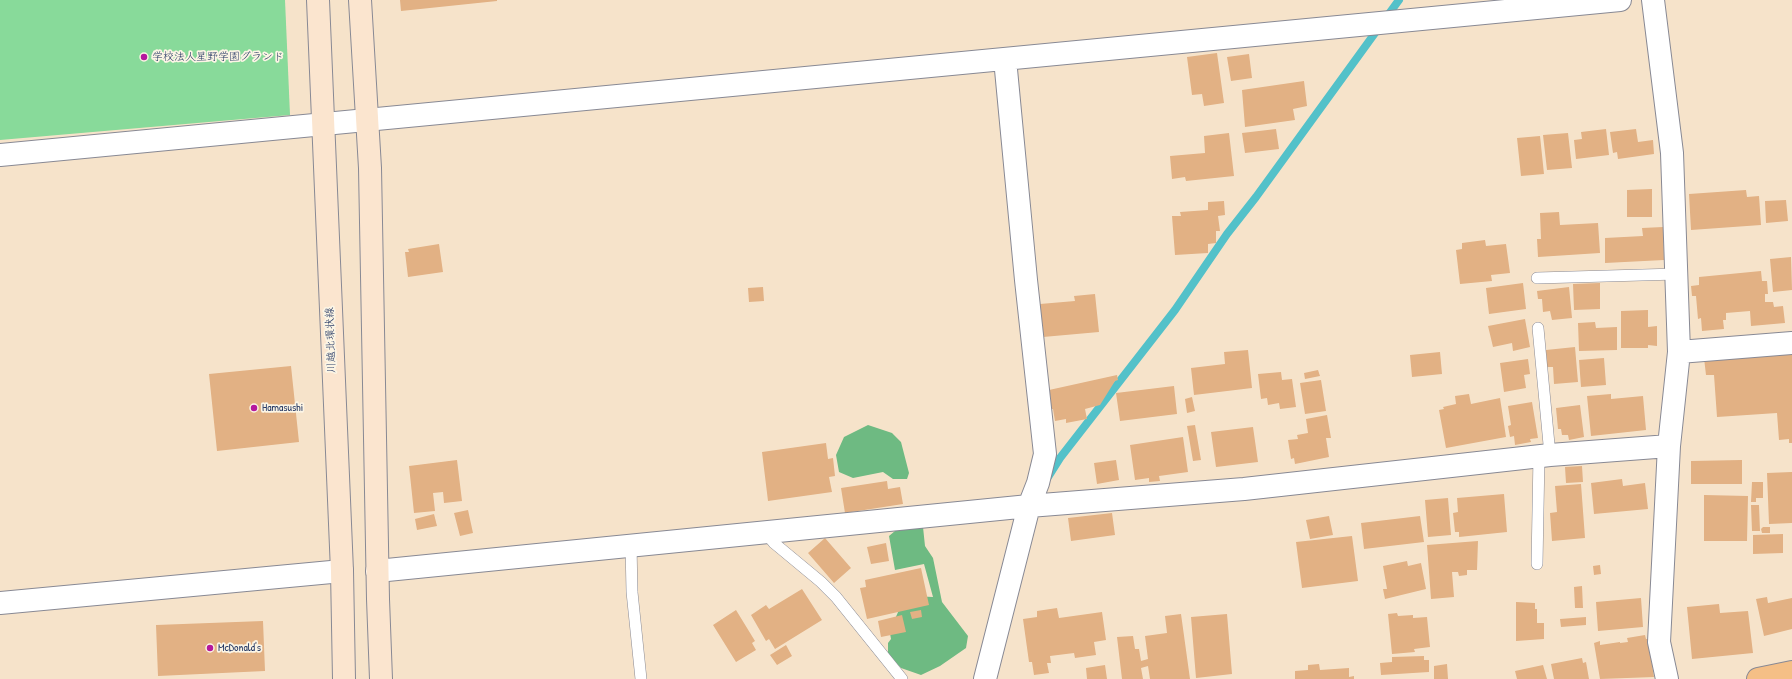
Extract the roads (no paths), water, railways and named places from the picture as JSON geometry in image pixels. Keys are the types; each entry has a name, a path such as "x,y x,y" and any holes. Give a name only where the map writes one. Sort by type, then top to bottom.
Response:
{"main road":[{"name":"川越北環状線","path":"318,0 342,571 344,679"},
{"path":"360,0 370,176 377,570 381,679"},
{"path":"1758,679 1792,672"}],"street":[{"path":"0,155 1620,0"},
{"path":"1653,0 1672,153 1679,352 1669,446 1659,642 1667,679"},
{"path":"985,679 1029,506 1038,483 1045,454 1025,273 1006,59"},
{"path":"1679,352 1792,343"},
{"path":"377,570 1029,506 1244,489 1545,456 1669,446"},
{"path":"0,603 342,571"}],"lane":[{"path":"1537,278 1677,274"},
{"path":"1537,564 1545,456 1538,328"},
{"path":"765,532 774,543 821,582 836,597 902,679"},
{"path":"631,545 632,592 641,679"}],"waterway":[{"path":"1048,477 1060,458 1175,310 1227,234 1256,197 1399,0"}],"place":[{"name":"学校法人星野学園グランド","path":"144,57"},
{"name":"Hamasushi","path":"254,408"},
{"name":"McDonald's","path":"210,648"}]}
